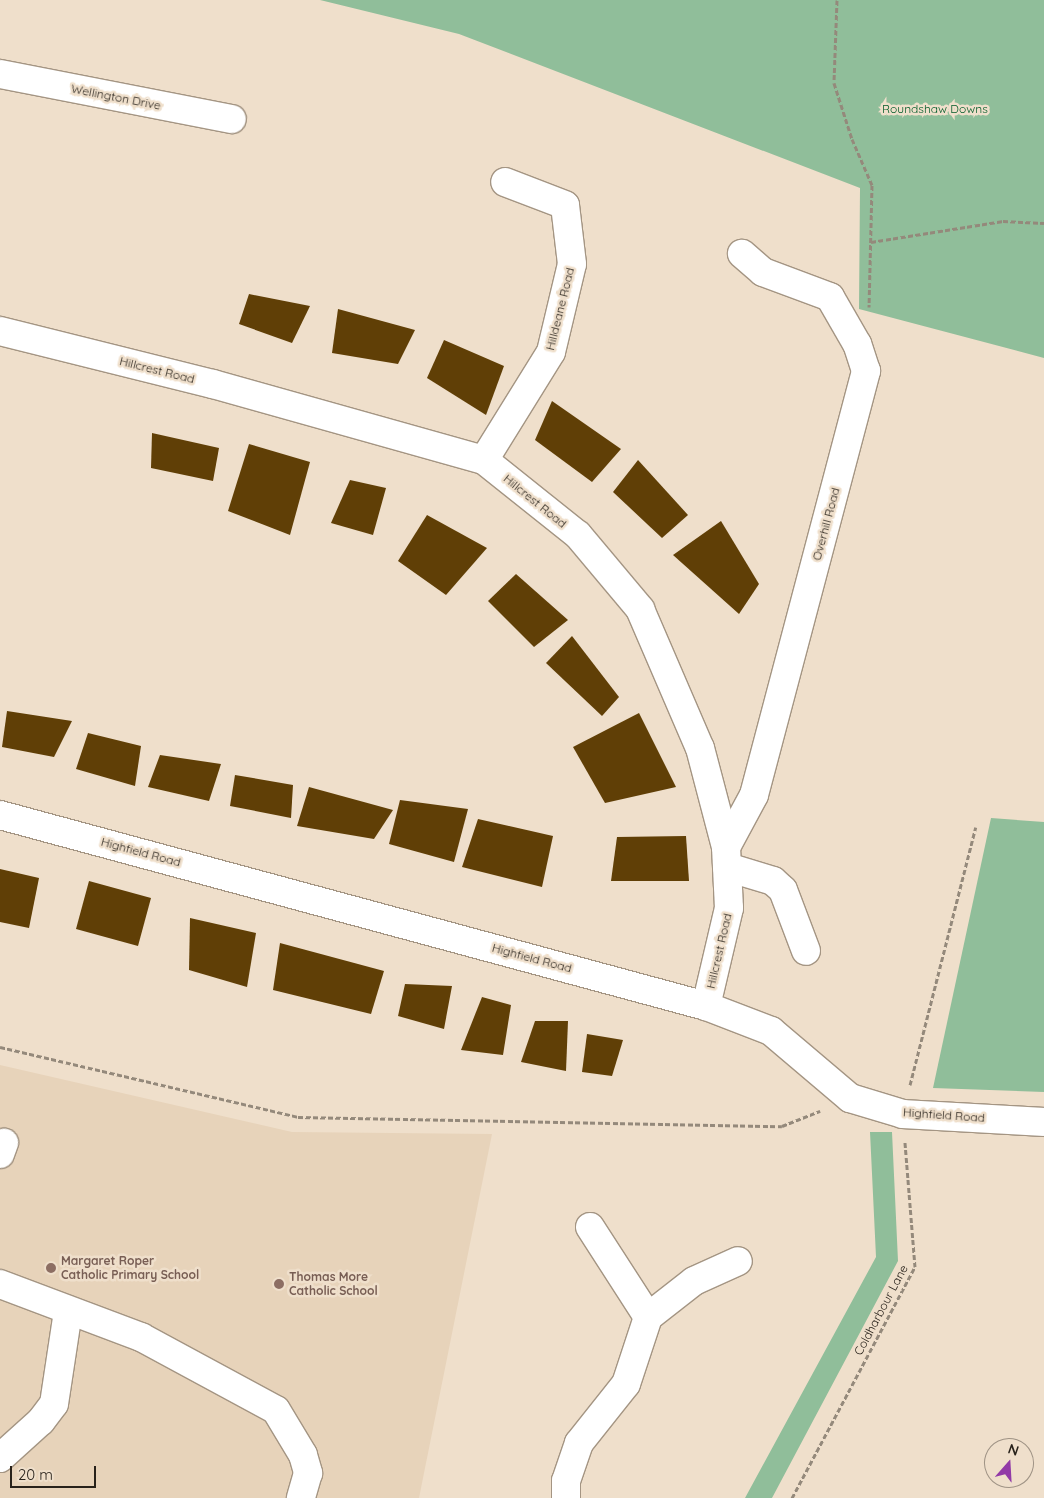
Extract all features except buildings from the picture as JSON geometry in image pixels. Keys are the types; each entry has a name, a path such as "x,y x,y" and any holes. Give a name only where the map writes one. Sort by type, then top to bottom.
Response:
{"street":[{"name":"Wellington Drive","path":"0,74 232,119"},
{"name":"Hilldeane Road","path":"484,460 551,352 572,264 565,205 505,182"},
{"name":"Overhill Road","path":"726,857 754,795 866,371 858,344 830,298 763,272 742,254"},
{"name":"Hillcrest Road","path":"0,331 213,384 484,460 578,535 640,609 700,748 726,857 729,908 706,1006"},
{"name":"Highfield Road","path":"0,815 706,1006 772,1031 850,1098 903,1114 1044,1122"},
{"path":"726,857 773,881 782,890 806,951"},
{"path":"590,1227 648,1317"},
{"path":"566,1498 566,1482 579,1443 626,1384 648,1317 694,1281 738,1261"},
{"path":"0,1284 141,1337 276,1410 303,1455 308,1473 301,1498"},
{"path":"0,1458 41,1421 54,1404 68,1311"}],"path":[{"path":"837,0 834,83 852,139 872,185 869,312 858,344"},
{"path":"871,242 1003,221 1044,223"},
{"name":"Coldharbour Lane","path":"792,1498 915,1267 903,1114 976,828"},
{"path":"0,1047 298,1117 782,1126 850,1098"}],"shaded area":[{"name":"Thomas More Catholic School","path":"0,1065 292,1132 492,1134 419,1498 0,1498"}],"green space":[{"name":"Roundshaw Downs","path":"320,0 1044,0 1044,358 859,309 860,188 459,34"},
{"path":"991,818 1044,822 1044,1092 933,1088"},
{"path":"870,1132 892,1132 898,1261 772,1498 745,1498 876,1257"}],"place":[{"name":"Margaret Roper Catholic Primary School","path":"51,1268"},
{"name":"Thomas More Catholic School","path":"279,1284"}]}
